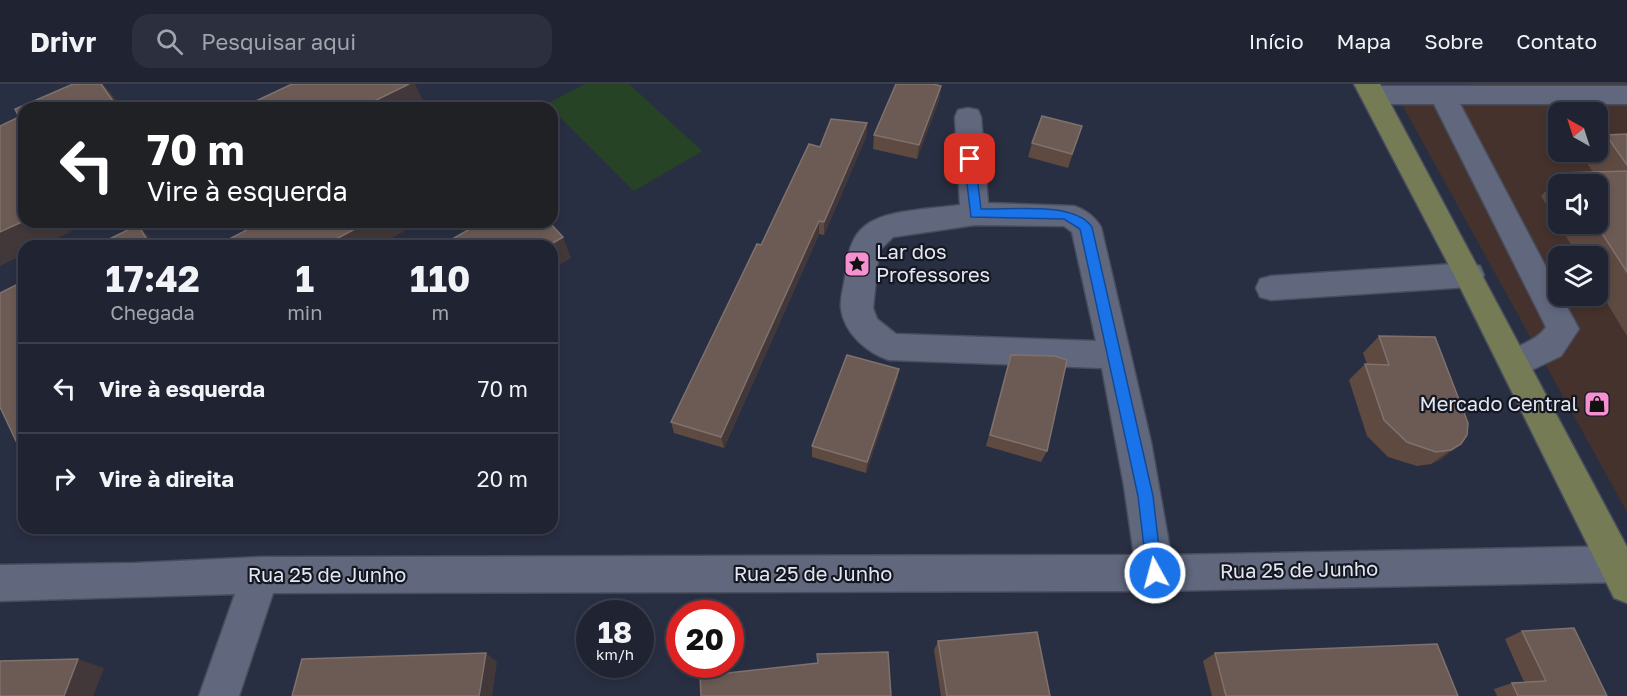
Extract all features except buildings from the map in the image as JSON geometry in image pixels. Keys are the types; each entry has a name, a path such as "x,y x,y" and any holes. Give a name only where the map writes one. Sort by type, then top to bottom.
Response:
{"main road":[{"path":"1370,89 1624,571"}],"street":[{"path":"1370,89 1443,96 1627,95"},
{"path":"1443,96 1563,329 1550,347 1515,364"},
{"path":"968,117 975,214"},
{"path":"1115,355 889,347 864,327 856,308 864,249 874,235 886,227 975,214 1064,215 1074,218 1086,227 1115,355 1145,496 1155,573"},
{"path":"1271,288 1469,275"},
{"name":"Rua 25 de Junho","path":"0,584 260,575 1624,571"},
{"path":"219,696 260,575"}],"shaded area":[{"name":"Mercado Central","path":"1479,84 1627,84 1627,512 1394,90"}],"green space":[{"path":"585,84 629,84 702,151 634,191 558,115 558,102 551,102"}],"place":[{"name":"Lar dos Professores","path":"857,264"},
{"name":"Mercado Central","path":"1597,404"}],"route":[{"path":"970,159 975,214 1048,213 1074,218 1086,227 1145,496 1155,573"}]}
